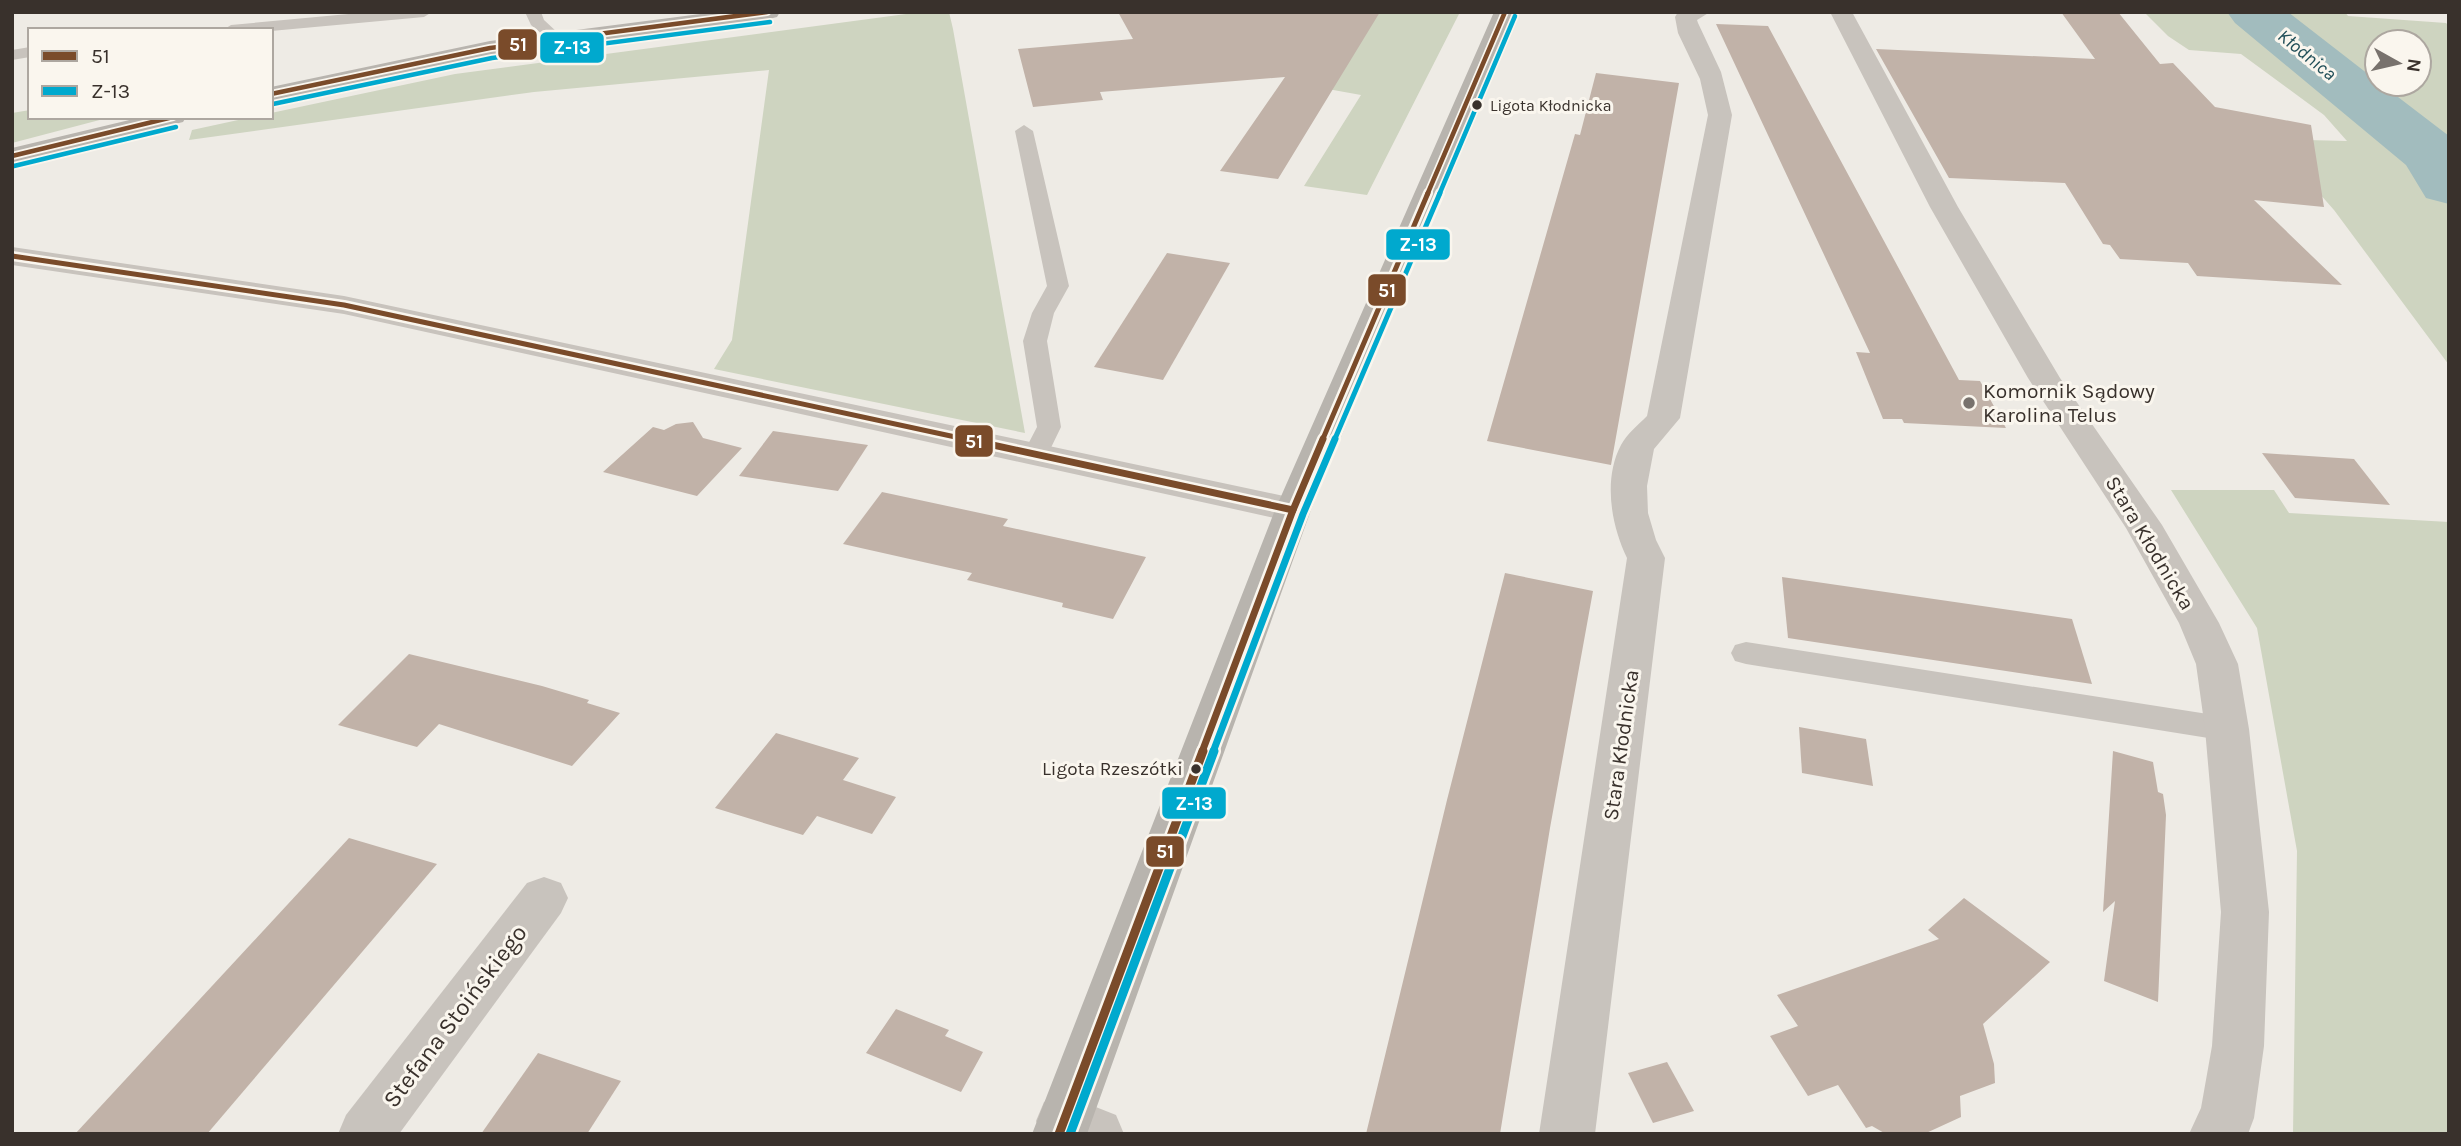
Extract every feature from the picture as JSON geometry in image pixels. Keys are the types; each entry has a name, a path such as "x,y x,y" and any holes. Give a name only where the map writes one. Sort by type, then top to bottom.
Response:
{"street":[{"path":"273,94 441,57 769,12"},
{"path":"1073,1130 1293,510 1505,12"},
{"name":"Stara Kłodnicka","path":"1567,1134 1646,558 1637,540 1630,513 1629,486 1637,447 1664,418 1720,115 1717,88 1702,55 1687,33 1686,17 1699,12"},
{"name":"Stara Kłodnicka","path":"1841,12 1944,207 2044,378 2143,525 2199,624 2217,664 2227,729 2245,912 2238,1046 2227,1118 2216,1134"},
{"path":"12,156 166,119"},
{"path":"12,256 344,305 1293,510"},
{"name":"Stefana Stoińskiego","path":"365,1134 544,898"}],"lane":[{"path":"252,28 424,12"},
{"path":"533,12 537,22 550,33 550,40"},
{"path":"1024,131 1058,286 1043,313 1035,341 1049,426 1037,454"},
{"path":"1746,653 2227,729"}],"green space":[{"path":"921,12 949,12 1025,433 714,369 732,340 769,70 534,92 189,140 192,130 243,119 273,119 273,113 455,74"},
{"path":"1270,12 1460,12 1367,195 1304,186 1361,95 1300,84"},
{"path":"2144,12 2345,12 2348,16 2446,23 2449,26 2449,365 2334,210 2304,176 2260,139 2347,141 2324,115 2241,54 2189,50 2168,36"},
{"path":"28,110 28,119 103,119 12,143 12,113"},
{"path":"2171,490 2274,490 2289,513 2449,522 2449,1134 2293,1134 2297,851 2257,628"}],"building":[{"path":"1118,12 1380,12 1278,179 1220,171 1285,77 1100,92 1103,100 1033,107 1018,49 1133,39"},
{"path":"2061,12 2118,12 2160,64 2173,63 2215,107 2311,125 2324,207 2254,200 2342,285 2197,276 2188,263 2120,259 2110,245 2103,244 2065,183 1949,178 1876,49 2095,59"},
{"path":"1716,24 1768,26 1959,380 1980,381 2006,428 1904,423 1902,419 1883,419 1856,352 1870,353"},
{"path":"1596,73 1679,83 1611,465 1487,441 1575,134 1580,135"},
{"path":"1167,253 1230,263 1163,380 1094,367"},
{"path":"693,422 703,438 742,448 697,496 603,472 653,427 664,430 676,424"},
{"path":"773,431 868,445 838,491 739,476"},
{"path":"2262,453 2354,459 2390,505 2295,498"},
{"path":"882,492 1008,519 1003,526 1146,557 1113,619 1062,607 1063,603 967,580 972,573 843,544"},
{"path":"1505,573 1593,591 1550,828 1500,1134 1366,1134 1447,800"},
{"path":"1782,577 2072,619 2092,684 1788,638"},
{"path":"409,654 542,686 589,700 587,703 620,713 572,766 439,724 417,747 338,725"},
{"path":"1799,727 1866,739 1873,786 1802,773"},
{"path":"776,733 859,758 843,780 896,797 872,834 817,816 803,835 715,808"},
{"path":"2113,751 2153,762 2158,792 2163,794 2166,815 2158,1002 2104,981 2115,901 2103,912"},
{"path":"349,838 437,864 207,1134 75,1134"},
{"path":"1964,898 2050,962 1983,1024 1994,1064 1995,1083 1960,1096 1961,1117 1924,1134 1886,1134 1872,1126 1866,1128 1838,1085 1808,1096 1770,1036 1798,1026 1777,995 1939,939 1928,930"},
{"path":"896,1009 949,1030 945,1036 983,1052 961,1092 866,1053"},
{"path":"538,1053 621,1081 587,1134 481,1134"},
{"path":"1667,1062 1694,1111 1653,1123 1628,1073"}],"waterway":[{"name":"Kłodnica","path":"2254,12 2433,155 2449,184"}],"transit line":[{"name":"51","path":"273,94 490,48 767,12"},
{"name":"51","path":"1059,1134 1293,510 1505,12"},
{"name":"Z-13","path":"1070,1134 1303,514 1515,16"},
{"name":"Z-13","path":"273,104 492,58 770,22"},
{"name":"51","path":"12,156 165,119"},
{"name":"Z-13","path":"14,166 176,127"},
{"name":"51","path":"12,256 344,305 1293,510"}],"place":[{"name":"Ligota Kłodnicka","path":"1477,105"},
{"name":"Komornik Sądowy Karolina Telus","path":"1969,403"},
{"name":"Ligota Rzeszótki","path":"1196,769"}]}
